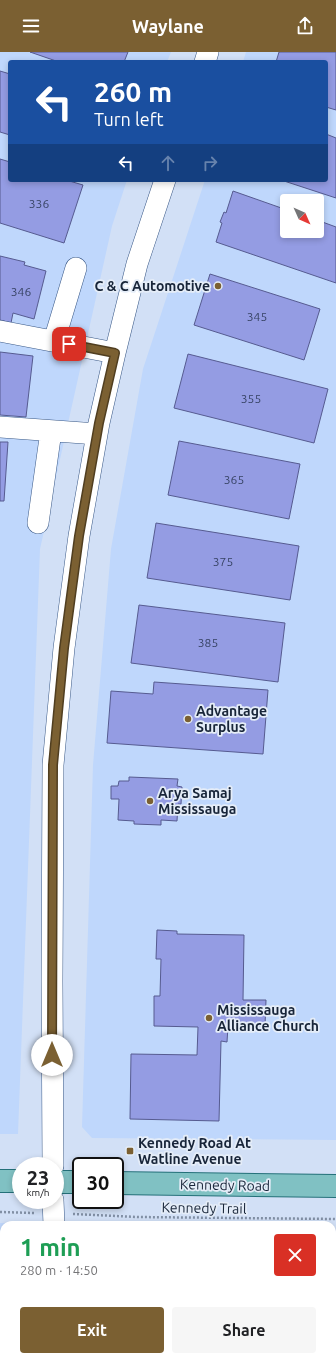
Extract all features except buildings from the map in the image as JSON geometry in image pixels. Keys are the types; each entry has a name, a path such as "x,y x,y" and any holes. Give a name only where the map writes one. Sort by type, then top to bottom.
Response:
{"main road":[{"path":"0,1181 12,1181"},
{"name":"Kennedy Road","path":"124,1182 336,1186"}],"street":[{"path":"53,1157 53,765 64,648 79,536 97,434 137,264 164,182"},
{"path":"54,341 76,268"},
{"path":"0,332 115,353"},
{"path":"0,427 97,434"},
{"path":"38,523 51,431"},
{"path":"53,1209 54,1221"}],"path":[{"path":"0,1212 27,1213"},
{"name":"Kennedy Trail","path":"72,1214 137,1217 336,1219"}],"shaded area":[{"path":"0,52 171,52 168,60 8,60 8,182 126,182 112,226 40,549 18,1134 0,1134"},
{"path":"246,52 336,52 336,1140 92,1138 82,1127 93,765 111,549 143,369 204,182 328,182 328,60 244,60"}],"place":[{"name":"C & C Automotive","path":"218,286"},
{"name":"Advantage Surplus","path":"188,719"},
{"name":"Arya Samaj Mississauga","path":"150,801"},
{"name":"Mississauga Alliance Church","path":"209,1018"},
{"name":"Kennedy Road At Watline Avenue","path":"130,1151"}],"route":[{"path":"52,1055 53,765 64,648 79,536 99,423 115,353 69,344"}]}
